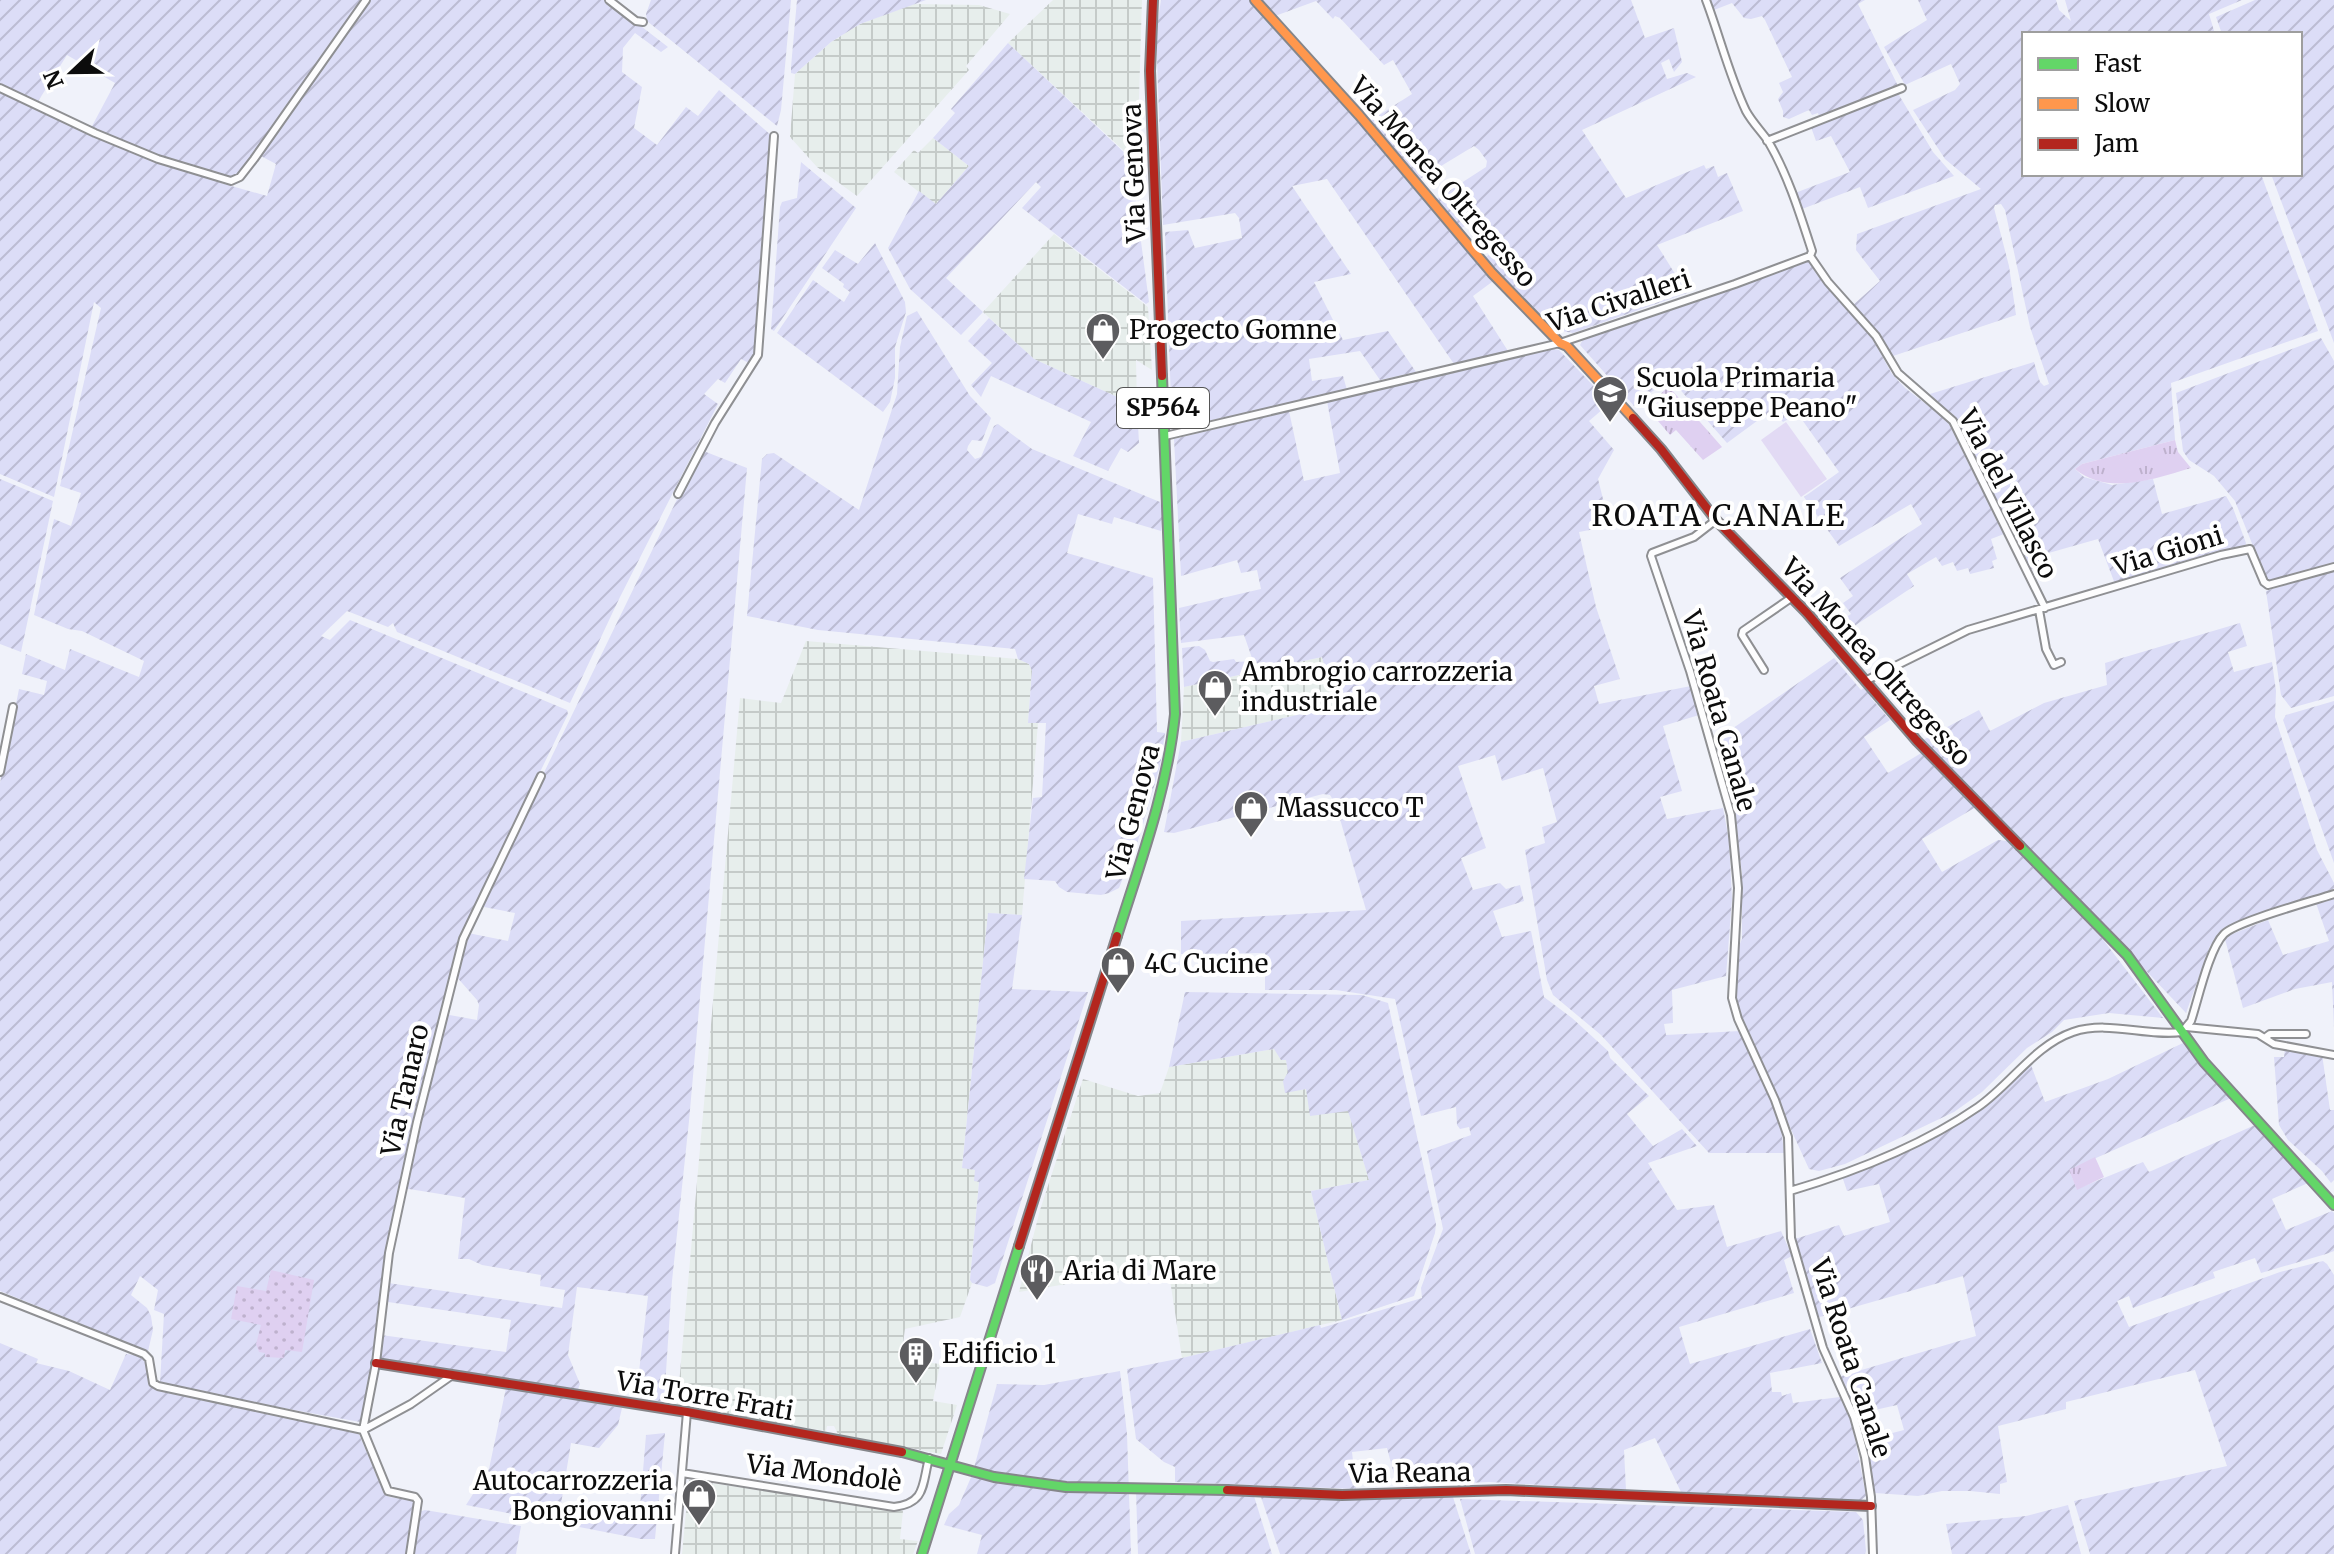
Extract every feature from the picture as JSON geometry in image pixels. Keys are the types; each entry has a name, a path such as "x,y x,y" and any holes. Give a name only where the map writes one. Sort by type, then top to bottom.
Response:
{"street":[{"path":"0,88 158,159 231,181 240,177 254,159 366,0"},
{"path":"609,0 636,21 643,22"},
{"name":"Via Genova","path":"922,1554 1109,968 1163,791 1171,754 1175,714 1150,71 1153,0"},
{"name":"Via Monea Oltregesso","path":"1255,0 1359,115 1492,273 1560,343 1567,346 1661,449 1716,520 1791,598 1917,741 2127,955 2187,1027 2204,1062 2334,1205"},
{"path":"1706,0 1748,115 1767,141 1802,221 1812,251 1810,256"},
{"path":"1767,141 1902,88"},
{"path":"678,494 715,423 758,355 774,136"},
{"name":"Via Civalleri","path":"1165,436 1560,343 1810,256"},
{"name":"Via del Villasco","path":"1810,256 1828,282 1876,336 1898,373 1953,421 2042,609"},
{"name":"Via Roata Canale","path":"1716,520 1694,537 1651,556 1690,671 1731,815 1738,888 1732,998 1738,1019 1786,1127 1790,1149 1791,1238 1823,1348 1858,1428 1869,1479 1873,1554"},
{"name":"Via Gioni","path":"1865,681 1967,630 2146,575 2245,549 2250,549 2254,554 2264,582 2268,585 2334,567"},
{"path":"1764,670 1742,635 1743,631 1791,598"},
{"path":"2042,609 2046,649 2054,665 2061,662"},
{"path":"0,772 13,707"},
{"name":"Via Tanaro","path":"363,1430 376,1363 392,1239 420,1107 463,939 541,776"},
{"path":"2187,1027 2210,961 2224,934 2263,917 2334,894"},
{"path":"1790,1191 1838,1176 1952,1124 1996,1093 2032,1058 2069,1033 2096,1028 2224,1028 2266,1037 2274,1044 2334,1055"},
{"path":"2266,1037 2270,1034 2306,1034"},
{"path":"0,1297 144,1354 149,1359 153,1383 158,1386 363,1430 411,1404 451,1376"},
{"name":"Via Torre Frati","path":"376,1363 687,1412 951,1464"},
{"path":"675,1554 687,1412"},
{"path":"363,1430 388,1491 415,1497 418,1501 410,1554"},
{"name":"Via Mondolè","path":"682,1473 894,1507 911,1505 920,1496 929,1458"},
{"name":"Via Reana","path":"951,1464 994,1477 1066,1487 1194,1488 1342,1495 1506,1490 1871,1506"}],"shaded area":[{"path":"0,0 361,0 241,173 229,179 159,157 91,128 115,83 67,55 37,103 0,86"},
{"path":"368,0 607,0 668,47 661,52 635,33 623,48 622,72 642,87 634,128 657,145 686,107 698,116 719,90 772,136 756,352 749,363 741,359 725,383 718,379 704,394 718,404 570,703 397,632 393,623 388,627 347,611 321,636 330,640 350,620 567,710 568,714 462,934 432,1047 385,1251 374,1362 360,1422 178,1389 160,1383 164,1314 154,1310 158,1290 140,1276 131,1295 147,1308 151,1316 153,1330 148,1351 0,1291 0,783 19,689 44,695 47,681 22,674 26,654 65,670 70,649 139,677 144,661 82,631 68,629 34,615 54,519 71,526 81,493 60,486 101,308 94,302 54,497 0,474 0,89 132,152 267,196 276,164 259,155"},
{"path":"651,0 791,0 777,126 647,21"},
{"path":"797,0 926,0 860,24 831,42 795,74 791,73 791,67"},
{"path":"1053,0 1142,0 1137,163 1008,43"},
{"path":"1161,0 1251,0 1350,109 1468,252 1496,279 1473,296 1508,351 1454,364 1327,179 1292,186 1351,274 1314,282 1343,340 1388,331 1416,372 1380,380 1360,351 1309,359 1312,381 1343,376 1347,390 1172,429 1165,232 1188,230 1195,248 1242,238 1239,218 1235,213 1163,225 1156,32"},
{"path":"1260,0 1631,0 1645,38 1674,28 1682,62 1674,72 1669,59 1661,63 1667,79 1687,73 1696,77 1582,130 1626,198 1704,165 1706,169 1714,166 1718,177 1727,173 1743,211 1657,245 1687,293 1573,333 1557,330 1483,259 1506,242 1483,216 1458,230 1435,200 1486,167 1487,161 1479,150 1474,146 1418,180 1370,121 1412,94 1393,60 1384,65 1340,18 1335,16 1333,19 1316,1 1275,16"},
{"path":"1710,0 1865,0 1858,4 1898,86 1820,119 1818,113 1812,115 1809,110 1789,119 1783,117 1778,99 1783,92 1779,83 1792,77 1765,20 1762,16 1744,18 1732,3 1714,10"},
{"path":"1918,0 2056,0 2059,10 2071,21 2065,0 2242,0 2209,14 2214,32 2022,32 2022,176 2262,176 2318,331 2171,383 2175,440 2082,464 2075,469 2084,477 2112,485 2153,479 2162,514 2226,496 2245,546 2115,584 2098,539 2045,554 2048,563 2028,570 1953,417 1930,394 2034,362 2040,382 2044,386 2049,384 2030,327 2005,210 2001,204 1994,208 2009,266 2016,315 1893,356 1880,335 1853,305 1880,281 1856,250 1857,234 1981,189 1945,159 1913,110 1955,90 1960,84 1951,64 1905,85 1884,47 1927,20"},
{"path":"2255,0 2334,0 2334,343 2272,176 2302,176 2302,32 2221,32 2216,17"},
{"path":"913,4 979,5 1010,14 966,66 969,70 857,196 817,167 790,137 795,74 831,42 860,24"},
{"path":"1008,43 1130,158 1149,302 1146,304 1022,208 1041,187 1036,182 946,278 983,312 961,335 910,289 888,248 919,191 936,204 969,166 933,138 955,113 951,109"},
{"path":"1895,93 1933,152 1954,176 1868,208 1860,187 1802,209 1795,193 1850,172 1831,136 1816,141 1811,127"},
{"path":"933,138 969,166 935,205 894,172 914,150 918,153"},
{"path":"801,162 856,208 774,331 771,329 780,207 782,202 797,198"},
{"path":"1054,234 1148,307 1152,370 1136,360 1137,406 1034,359 983,312"},
{"path":"875,243 905,302 906,312 895,347 895,378 890,402 883,412 777,333 813,280 844,302 850,292 822,268 835,250 858,264"},
{"path":"1808,260 1871,336 1892,374 1947,420 2004,534 1991,539 1997,559 1992,561 1994,568 1970,574 1968,568 1957,571 1953,562 1942,566 1936,557 1907,574 1914,586 1853,627 1846,617 1851,614 1843,603 1853,596 1840,578 1922,524 1911,504 1839,546 1804,497 1839,472 1798,414 1783,422 1775,413 1761,418 1727,443 1676,385 1669,382 1663,383 1634,406 1580,345 1583,339"},
{"path":"917,311 970,396 991,418 982,441 972,440 968,446 967,450 975,459 981,457 994,426 998,424 1032,449 1160,502 1163,513 1161,531 1114,517 1112,524 1078,514 1067,553 1153,578 1157,732 1165,733 1160,766 1140,835 1119,888 1109,893 1067,892 1055,881 1024,879 1033,798 1042,797 1046,723 1028,723 1032,671 1029,664 1018,659 1015,649 818,630 747,616 762,459 774,453 859,510 897,394 900,347 907,316"},
{"path":"989,318 1034,359 1137,406 1139,443 1128,452 1121,448 1108,471 1073,456 1091,422 991,376 981,397 971,385 992,363 968,341"},
{"path":"2321,338 2334,361 2334,565 2272,582 2265,576 2235,501 2214,476 2189,460 2183,451 2176,393"},
{"path":"1559,350 1610,403 1589,421 1614,450 1598,479 1606,511 1616,510 1621,524 1579,532 1596,607 1620,679 1594,686 1599,704 1691,686 1699,715 1663,726 1682,791 1660,797 1667,819 1723,808 1729,840 1732,899 1726,976 1672,990 1673,1023 1664,1024 1666,1035 1740,1031 1780,1118 1784,1153 1709,1153 1601,1035 1553,995 1547,980 1525,850 1545,843 1542,827 1557,822 1543,768 1502,781 1495,755 1458,766 1486,848 1461,858 1473,890 1500,883 1506,889 1520,885 1524,901 1493,911 1502,937 1531,931 1544,997 1608,1051 1610,1058 1649,1096 1627,1114 1653,1146 1682,1129 1697,1146 1648,1163 1677,1210 1714,1205 1727,1247 1781,1231 1792,1256 1784,1260 1794,1293 1679,1327 1690,1364 1810,1329 1822,1363 1770,1373 1772,1392 1781,1392 1782,1396 1791,1393 1793,1403 1840,1397 1852,1422 1866,1496 1860,1501 1681,1492 1655,1438 1624,1450 1626,1490 1489,1482 1397,1486 1387,1448 1352,1452 1356,1489 1175,1482 1175,1467 1136,1439 1127,1369 1320,1325 1321,1328 1422,1298 1421,1288 1443,1229 1427,1151 1471,1135 1469,1127 1460,1129 1457,1125 1456,1107 1421,1116 1395,999 1336,990 1265,990 1265,953 1181,954 1181,921 1366,910 1336,805 1330,795 1323,794 1174,833 1164,832 1181,742 1336,706 1322,657 1184,687 1182,648 1199,646 1213,662 1234,659 1236,662 1253,661 1244,635 1181,643 1179,608 1261,589 1257,570 1241,573 1237,560 1181,576 1174,439 1289,411 1304,481 1340,473 1327,401"},
{"path":"1786,422 1827,479 1801,497 1761,440"},
{"path":"701,450 747,468 672,1281 664,1402 636,1397 648,1296 577,1287 568,1355 580,1384 577,1392 378,1360 381,1335 506,1352 511,1320 388,1302 385,1301 388,1283 562,1308 565,1290 540,1286 541,1275 458,1259 465,1198 403,1188 444,1014 477,1020 477,1000 455,975 465,939 468,933 508,941 515,913 479,906"},
{"path":"0,479 53,501 21,652 0,644"},
{"path":"2334,570 2334,696 2291,708 2281,695 2266,591"},
{"path":"2240,623 2247,646 2228,652 2234,672 2272,662 2276,691 2275,717 2317,850 2334,889 2220,933 2210,946 2186,1013 1923,740 1979,710 1990,731 2044,703 2107,685 2105,663"},
{"path":"806,641 1018,659 1029,664 1032,671 1028,722 1038,723 1022,915 988,913 962,1167 975,1170 979,1181 972,1283 960,1317 905,1329 901,1359 940,1364 933,1401 957,1405 941,1454 838,1434 834,1426 827,1426 826,1431 677,1407 740,698 781,703"},
{"path":"1322,657 1336,706 1181,742 1184,687"},
{"path":"1834,658 1861,690 1864,688 1872,695 1871,698 1890,720 1864,737 1888,773 1923,752 1935,768 1976,807 1922,839 1942,872 1998,840 2007,841 2101,937 2163,1018 2109,1013 2064,1020 2027,1048 1982,1092 1954,1112 1845,1164 1819,1171 1809,1169 1736,1004 1736,953 1742,939 1742,872 1730,797 1716,740"},
{"path":"2334,701 2334,863 2283,720 2286,715"},
{"path":"2334,897 2334,1028 2332,982 2295,989 2243,1008 2225,939 2227,936 2268,920 2283,955 2329,941 2316,903"},
{"path":"988,913 1022,915 1012,989 1088,992 995,1283 987,1287 970,1280 979,1182 974,1181 975,1170 962,1168"},
{"path":"1185,992 1362,995 1388,1003 1436,1224 1414,1296 1342,1320 1311,1191 1369,1180 1348,1111 1310,1116 1306,1089 1285,1093 1286,1060 1281,1060 1274,1049 1169,1067"},
{"path":"2183,1043 2231,1098 2069,1170 2077,1189 2143,1162 2149,1172 2255,1125 2308,1183 2272,1199 2286,1230 2332,1211 2334,1213 2334,1251 2261,1273 2255,1258 2213,1272 2215,1278 2133,1308 2129,1296 2117,1301 2129,1327 2280,1272 2323,1261 2327,1264 2334,1275 2334,1554 2090,1554 2074,1501 2227,1466 2195,1370 2066,1402 2066,1409 1998,1426 2007,1482 2000,1484 2000,1494 1970,1491 1942,1491 1918,1496 1875,1493 1865,1440 1904,1430 1897,1405 1857,1414 1838,1377 1976,1336 1963,1276 1816,1318 1795,1239 1839,1225 1844,1236 1890,1222 1879,1184 1847,1191 1842,1176 1954,1126 1997,1096 2031,1065 2045,1102 2108,1079"},
{"path":"1274,1049 1286,1059 1288,1073 1285,1092 1306,1089 1348,1110 1369,1180 1311,1191 1342,1320 1182,1358 1168,1267 1019,1292 1040,1210 1083,1079 1138,1096 1160,1093 1169,1067"},
{"path":"2285,1049 2322,1054 2330,1110 2334,1110 2334,1180 2331,1183 2288,1140 2279,1125 2274,1057 2284,1057"},
{"path":"0,1343 38,1359 36,1363 69,1371 110,1390 126,1354 142,1356 146,1360 150,1382 157,1390 358,1432 384,1493 389,1497 415,1501 408,1554 0,1554"},
{"path":"1120,1371 1127,1434 1131,1554 977,1554 982,1535 944,1525 949,1514 959,1505 972,1475 997,1384 1044,1385"},
{"path":"506,1388 622,1408 618,1425 599,1448 571,1443 561,1504 639,1519 646,1435 665,1433 655,1539 641,1539 466,1505 489,1469"},
{"path":"689,1480 903,1511 900,1539 918,1541 913,1554 682,1554"},
{"path":"1136,1491 1253,1493 1272,1554 1138,1554"},
{"path":"1260,1494 1453,1497 1471,1554 1280,1554"},
{"path":"1460,1499 1856,1512 1863,1520 1866,1551 1865,1554 1475,1554"},
{"path":"2068,1505 2081,1554 1952,1554 1946,1524 2026,1516"},
{"path":"425,1510 521,1526 516,1554 413,1554 419,1512"}],"green space":[{"path":"1666,389 1671,389 1722,447 1703,460 1676,430 1670,435 1646,407"},
{"path":"2175,440 2178,452 2191,468 2132,483 2102,482 2075,469 2082,464"},
{"path":"2095,1157 2104,1177 2077,1190 2069,1170"},
{"path":"271,1270 314,1280 302,1352 285,1350 284,1358 265,1357 265,1353 259,1352 256,1344 261,1325 231,1319 237,1286 266,1291"}],"traffic: fast":[{"path":"1117,936 1159,799 1175,714 1162,376"},
{"path":"2020,846 2127,955 2204,1062 2334,1205"},
{"path":"922,1554 1019,1246"},
{"path":"902,1452 994,1477 1066,1487 1227,1490"}],"traffic: slow":[{"path":"1255,0 1359,115 1492,273 1560,343 1567,346 1633,418"}],"traffic: jam":[{"path":"1153,0 1150,71 1162,376"},
{"path":"1633,418 1716,520 1807,613 1917,741 2020,846"},
{"path":"1019,1246 1117,936"},
{"path":"376,1363 687,1412 902,1452"},
{"path":"1227,1490 1342,1495 1506,1490 1871,1506"}],"place":[{"name":"Progecto Gomne","path":"1103,361"},
{"name":"Scuola Primaria \"Giuseppe Peano\"","path":"1610,424"},
{"name":"Ambrogio carrozzeria industriale","path":"1215,718"},
{"name":"Massucco T","path":"1251,839"},
{"name":"4C Cucine","path":"1118,995"},
{"name":"Aria di Mare","path":"1037,1302"},
{"name":"Edificio 1","path":"916,1385"},
{"name":"Autocarrozzeria Bongiovanni","path":"699,1527"}],"district":[{"name":"ROATA CANALE","path":"1719,516"}]}
